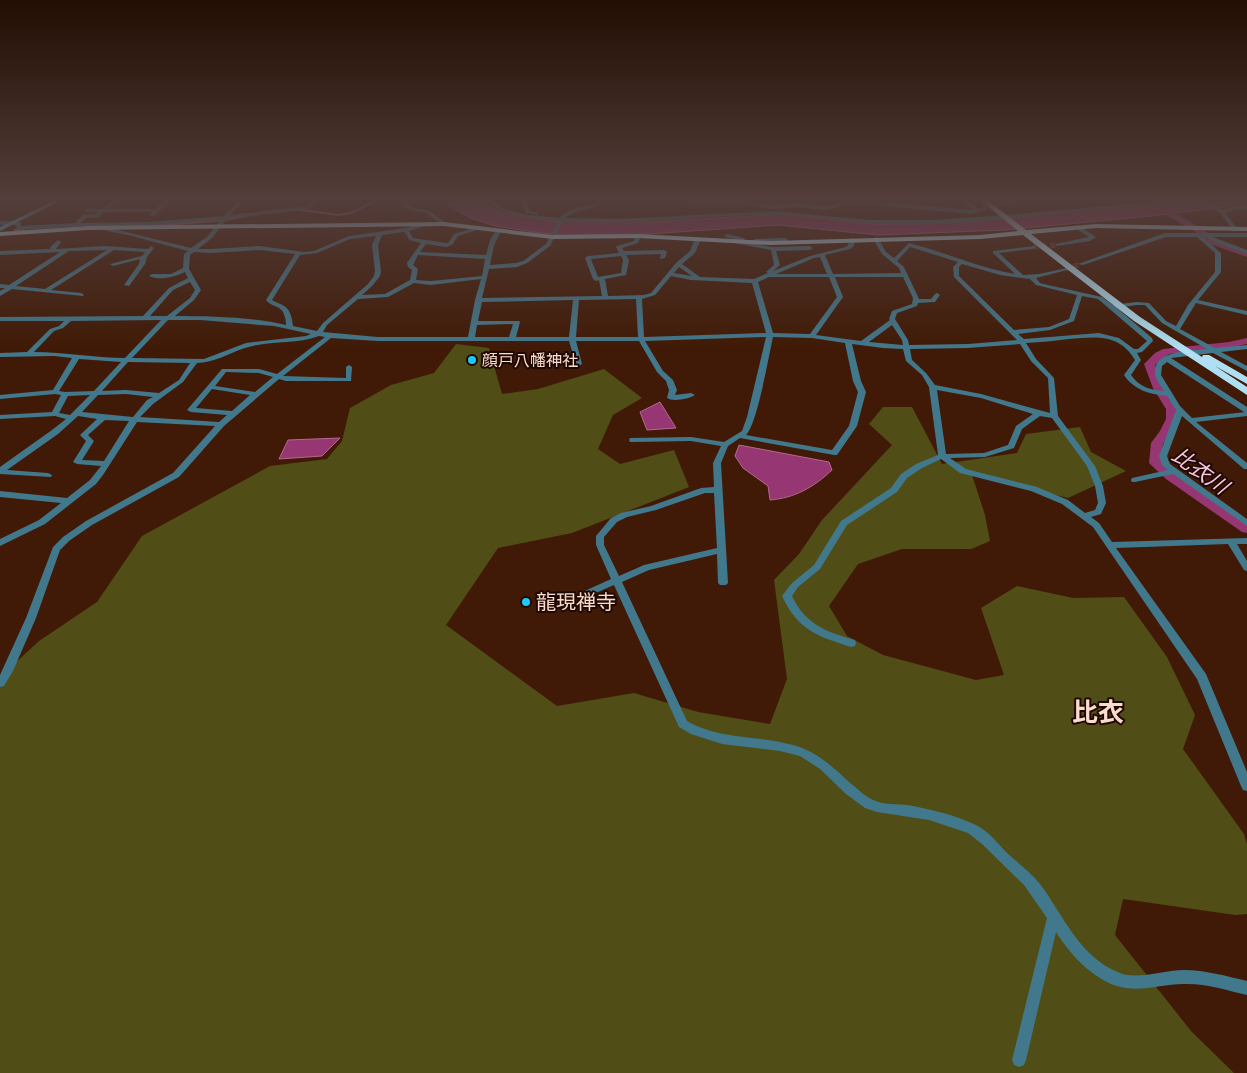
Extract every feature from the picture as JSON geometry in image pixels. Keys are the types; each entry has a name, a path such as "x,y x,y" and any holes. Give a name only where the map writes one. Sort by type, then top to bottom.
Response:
{"highway":[{"path":"1044,249 1074,273 1189,356 1247,392"},
{"path":"1055,249 1187,344 1247,381"}],"street":[{"path":"0,253 89,249"},
{"path":"47,290 112,249"},
{"path":"127,284 142,264 147,250 132,249"},
{"path":"187,249 211,251 242,249"},
{"path":"267,249 298,254 316,252 323,249"},
{"path":"2,356 29,354 125,360 205,361 246,345 307,338 319,333 324,324 358,297 377,276 375,249"},
{"path":"413,281 415,269 410,264 419,249"},
{"path":"471,339 489,249"},
{"path":"486,267 518,265 544,249"},
{"path":"620,249 622,253 626,260 624,274 596,279 588,258 622,253 664,252 662,258"},
{"path":"478,300 639,298 653,294 693,249"},
{"path":"769,275 769,271 777,265 773,249"},
{"path":"671,274 698,278 755,280 822,254 843,249"},
{"path":"882,249 901,267 917,301"},
{"path":"895,260 905,249"},
{"path":"921,249 989,270 1022,276 1032,277 1065,269"},
{"path":"1017,249 995,252 1022,276"},
{"path":"1080,264 1124,249"},
{"path":"1177,330 1194,301 1218,272 1218,253 1215,249"},
{"path":"0,294 67,250"},
{"path":"0,471 55,432 73,416 167,318 195,296 198,290 186,269 188,261 186,256 191,250"},
{"path":"417,253 488,257"},
{"path":"290,326 286,309 283,306 272,304 269,300 298,254"},
{"path":"812,336 840,297 822,254"},
{"path":"113,264 144,257"},
{"path":"961,262 956,268 956,276 1012,332 1033,360 1051,378 1054,416 1091,466 1099,486 1102,503 1098,512 1084,516"},
{"path":"678,264 698,278"},
{"path":"152,276 172,276 186,269"},
{"path":"769,275 904,275"},
{"path":"358,297 386,296 413,281 431,283 484,277"},
{"path":"1032,277 1038,284 1047,287 1100,298 1109,308 1150,339 1140,350 1134,351"},
{"path":"602,278 605,297"},
{"path":"145,318 171,289 191,279"},
{"path":"723,583 717,463 725,445 745,432 751,416 770,335 755,280"},
{"path":"0,286 81,295"},
{"path":"1012,332 1048,330 1066,324 1072,320 1080,294"},
{"path":"917,301 934,301 937,295"},
{"path":"576,298 573,338 579,364"},
{"path":"639,298 640,339 660,372 669,380 673,390 671,398 691,395"},
{"path":"917,301 915,305 894,312 892,319 902,334 907,347 909,361 924,374 933,386 942,456"},
{"path":"1194,301 1247,314"},
{"path":"1109,308 1138,304 1149,305 1159,317 1177,330 1247,369"},
{"path":"0,319 219,319 290,326 330,336 378,339 640,339 770,335 812,336 883,346 907,347 1022,343 1099,335 1116,339 1134,351 1138,360 1127,375 1131,382 1140,388 1154,393 1170,394"},
{"path":"29,354 52,330 62,327 68,320"},
{"path":"474,323 517,322 512,339"},
{"path":"863,343 893,322"},
{"path":"1,680 8,671 31,618 56,549 66,539 89,523 176,475 221,424 330,336"},
{"path":"740,436 834,453 853,426 862,392 857,381 848,341"},
{"path":"1247,347 1170,355 1159,366 1158,375 1180,410 1247,467"},
{"path":"55,392 77,356"},
{"path":"1166,358 1247,412"},
{"path":"0,543 42,522 93,482 134,420 150,402 181,381 195,361"},
{"path":"235,413 191,410 224,370 259,371 279,377 324,381 349,380 349,368"},
{"path":"933,386 992,399 1038,414 1054,416"},
{"path":"210,387 256,394"},
{"path":"0,397 55,392 65,394 126,392 160,395"},
{"path":"55,414 65,394"},
{"path":"1180,410 1163,456 1166,465 1247,523"},
{"path":"1190,420 1247,412"},
{"path":"0,417 55,414 221,424"},
{"path":"851,643 827,636 813,629 796,614 787,596 795,586 817,567 844,523 894,490 904,476 933,458 985,455 1011,446 1020,428 1038,414"},
{"path":"103,417 84,436 90,441 77,462 106,464"},
{"path":"633,440 685,439 711,441 725,445"},
{"path":"942,456 963,470 1034,489 1065,502 1096,525 1202,677 1247,786"},
{"path":"0,471 48,475"},
{"path":"1135,480 1174,471"},
{"path":"718,490 704,490 624,515 614,520 600,536 600,545 683,724 688,728 721,739 794,749 812,758 870,805 903,810 958,824 972,830 988,840 1025,877 1037,891 1076,950 1091,965 1122,981 1137,982 1147,979 1183,977 1204,978 1247,988"},
{"path":"0,494 69,501"},
{"path":"1111,545 1247,541"},
{"path":"1231,542 1247,568"},
{"path":"581,596 647,566 721,550"},
{"path":"1019,1060 1054,919"}],"shaded area":[{"path":"456,344 489,348 502,394 538,389 604,369 642,398 613,415 598,449 620,464 674,450 689,487 572,533 498,548 446,625 557,706 634,693 698,712 770,724 787,679 774,580 799,554 822,520 892,445 869,424 883,407 912,407 942,464 1017,453 1026,434 1080,427 1091,452 1126,471 1068,498 972,475 985,515 990,541 971,549 902,549 858,564 829,606 847,636 883,655 976,680 1004,675 981,608 1017,586 1073,598 1124,597 1167,657 1195,715 1183,749 1244,834 1247,844 1247,914 1235,915 1123,899 1115,935 1191,1031 1234,1073 0,1073 0,677 39,641 97,602 142,536 270,466 327,459 342,441 350,408 391,385 434,373"},
{"path":"660,402 676,428 647,430 640,412"},
{"path":"340,438 322,456 279,459 288,440"},
{"path":"739,445 829,462 832,470 804,491 788,497 770,500 768,486 743,468 735,456"}],"waterway":[{"name":"比衣川","path":"1233,249 1247,254"},
{"name":"比衣川","path":"1247,341 1229,345 1167,351 1149,364 1159,388 1172,409 1172,419 1166,432 1157,443 1155,463 1170,476 1247,529"}],"tunnel":[{"path":"1065,269 1081,264"}],"place":[{"name":"顔戸八幡神社","path":"472,360"},
{"name":"龍現禅寺","path":"526,602"}],"district":[{"name":"比衣","path":"1098,712"}]}
